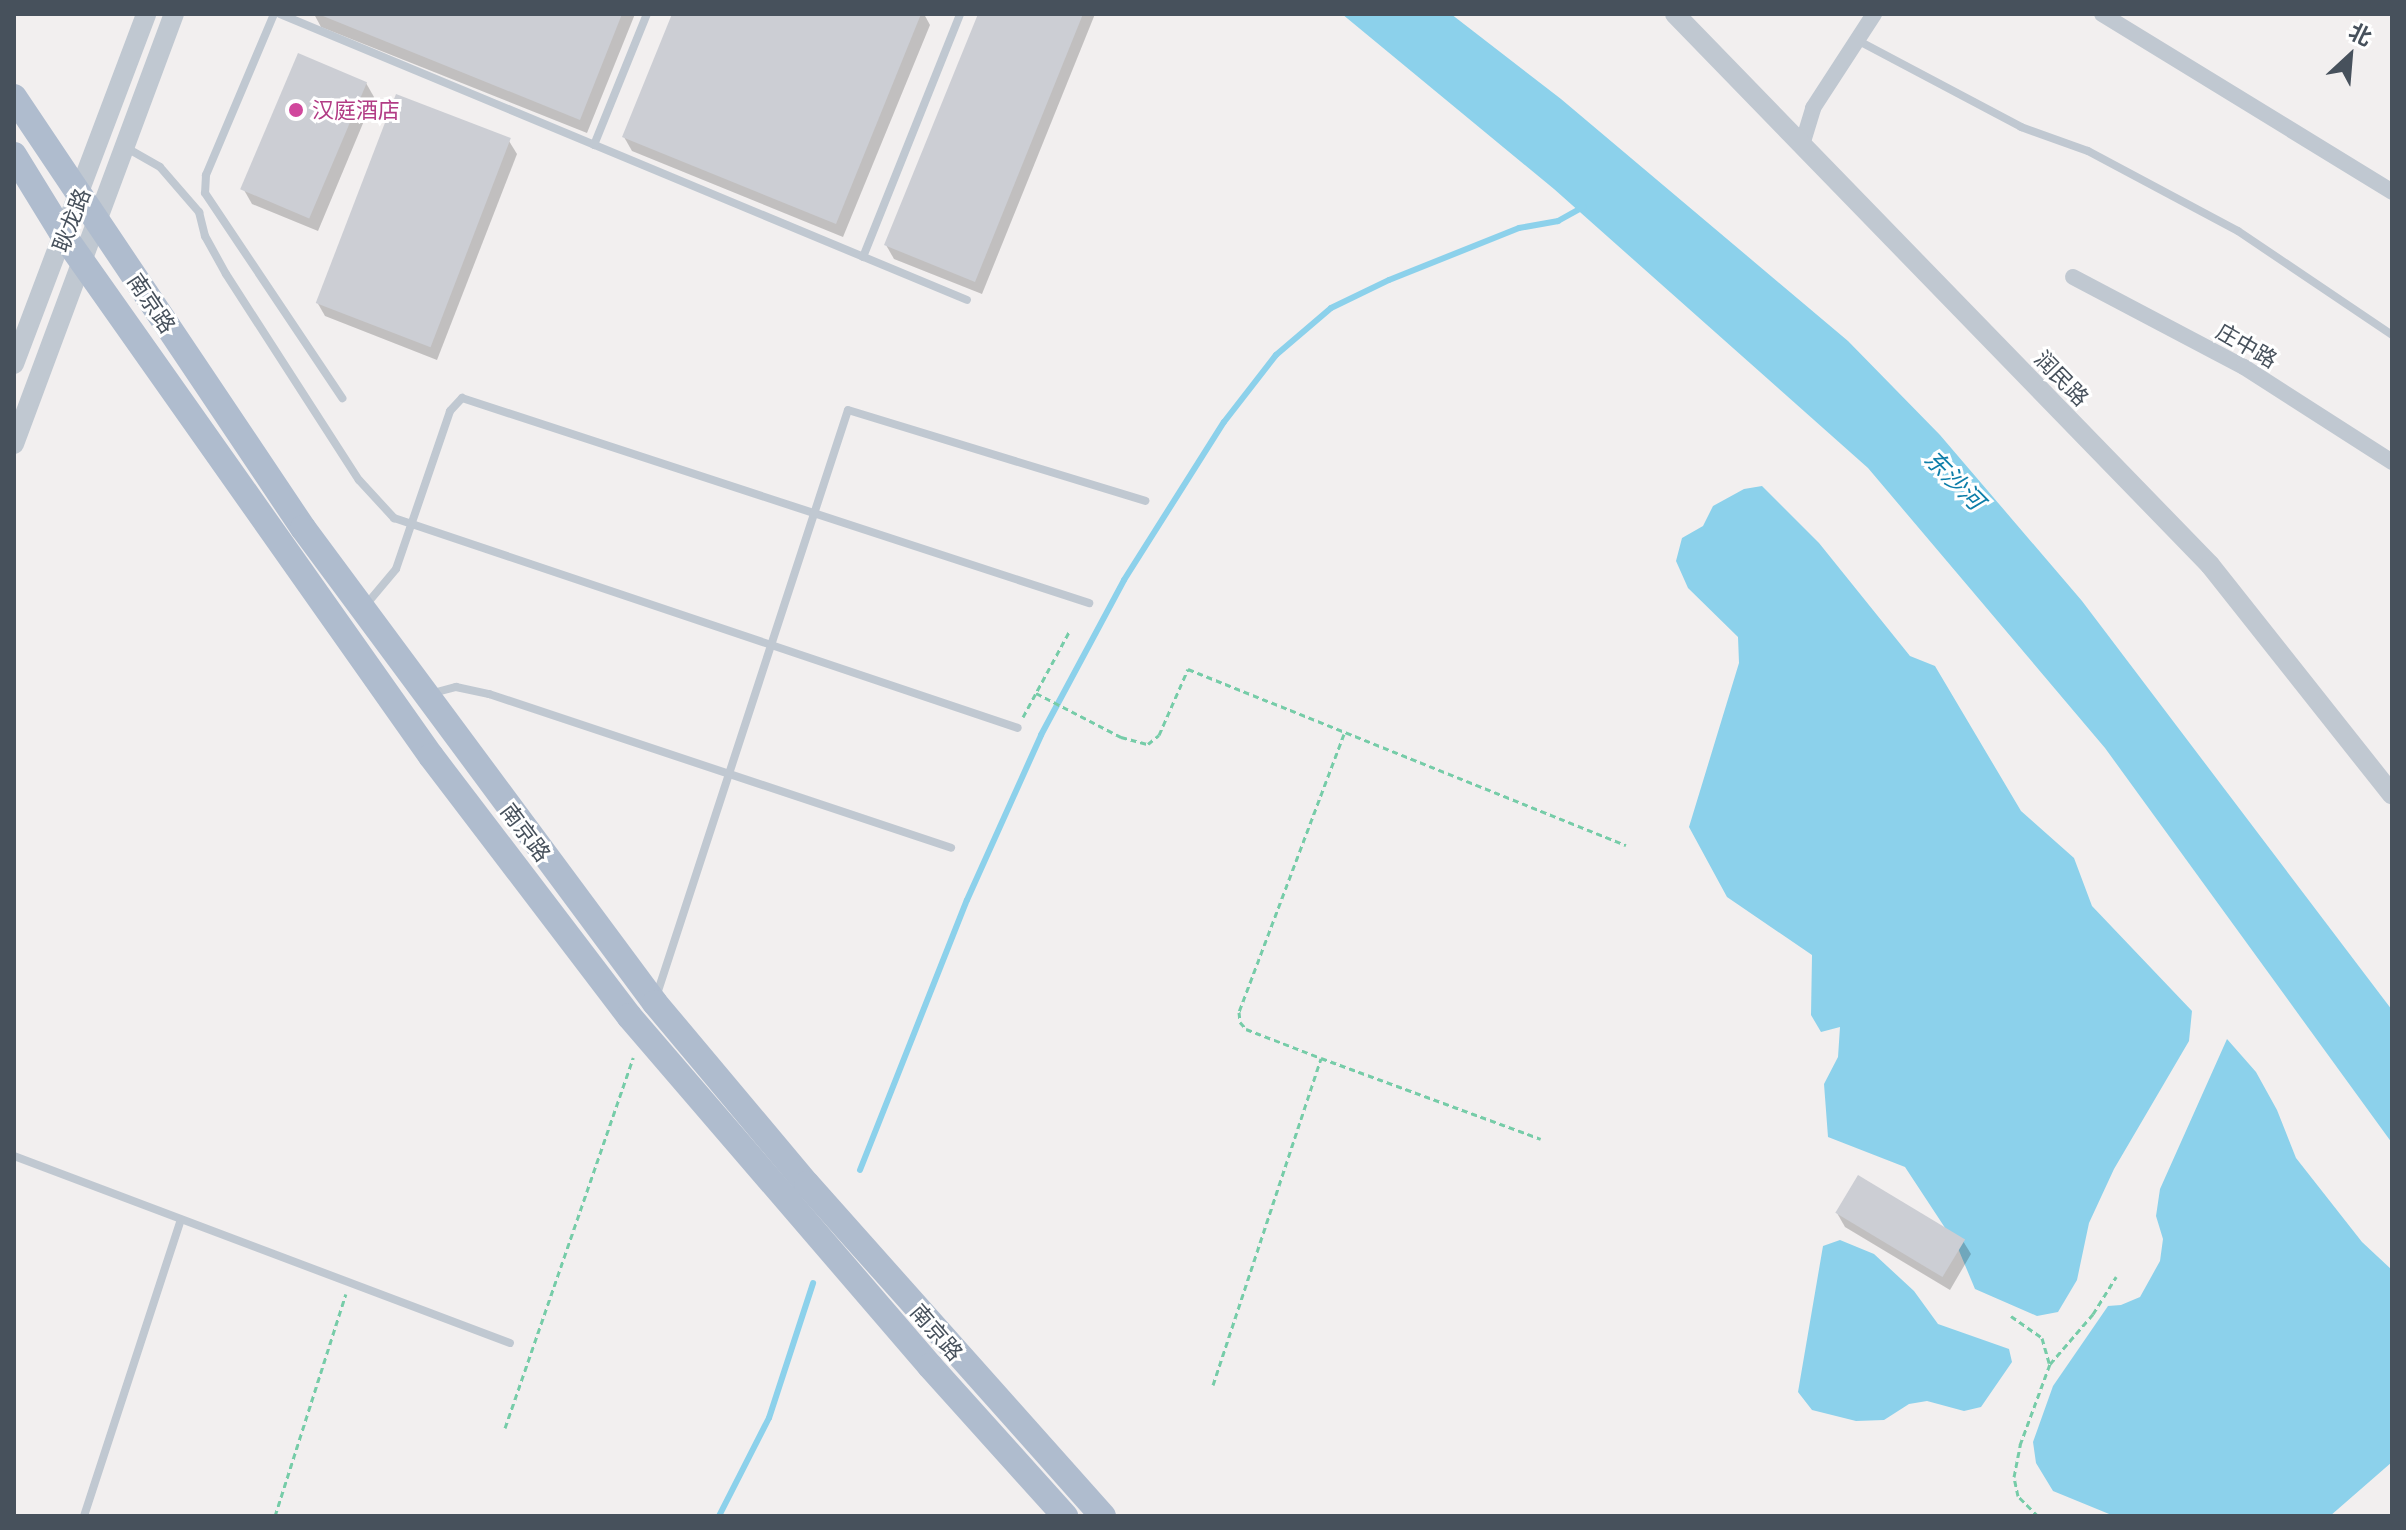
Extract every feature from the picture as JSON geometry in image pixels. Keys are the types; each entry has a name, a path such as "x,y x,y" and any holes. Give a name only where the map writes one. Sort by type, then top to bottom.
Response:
{"main road":[{"name":"南京路","path":"18,102 361,609 655,1003 807,1184 1103,1516"},
{"name":"南京路","path":"14,155 62,233 431,756 642,1031 930,1366 1065,1516"}],"street":[{"name":"耿龙路","path":"14,364 146,14"},
{"name":"耿龙路","path":"14,444 174,14"},
{"name":"润民路","path":"1675,14 2210,565 2392,795"},
{"path":"1802,145 1813,108 1874,14"},
{"path":"2102,14 2392,192"},
{"name":"庄中路","path":"2073,277 2244,367 2392,462"}],"lane":[{"path":"274,14 206,175 205,193 342,398"},
{"path":"280,14 967,300"},
{"path":"594,145 647,14"},
{"path":"863,257 960,14"},
{"path":"1857,40 2021,127 2088,151 2238,231 2392,335"},
{"path":"124,147 160,167 199,212 205,236 216,258 359,480 382,509 394,518 1018,728"},
{"path":"361,609 396,569 450,411 462,398 1089,603"},
{"path":"655,1003 848,410 1145,501"},
{"path":"424,695 456,687 489,694 951,848"},
{"path":"14,1156 510,1343"},
{"path":"84,1516 181,1219"}],"path":[{"path":"1018,728 1070,630"},
{"path":"1036,693 1121,737 1148,744 1159,735 1188,669 1626,845"},
{"path":"1344,734 1239,1012 1240,1022 1246,1029 1541,1139"},
{"path":"505,1428 642,1031"},
{"path":"1213,1385 1321,1058"},
{"path":"2038,1516 2018,1496 2014,1477 2020,1445 2050,1364 2093,1314 2116,1277"},
{"path":"275,1516 350,1283"},
{"path":"2011,1316 2042,1338 2050,1364"}],"water":[{"name":"东沙河","path":"1342,14 1451,14 1561,99 1848,341 1940,435 2082,601 2392,1010 2392,1143 2105,748 1868,468 1554,189"},
{"path":"1762,486 1819,543 1910,656 1935,666 2021,811 2074,858 2092,906 2192,1011 2189,1041 2114,1169 2089,1223 2077,1280 2058,1312 2037,1316 1975,1289 1957,1246 1905,1167 1828,1137 1824,1084 1838,1057 1840,1027 1821,1032 1811,1015 1812,955 1727,897 1689,827 1739,663 1738,637 1688,588 1676,561 1682,538 1703,526 1713,506 1744,489"},
{"path":"2227,1039 2256,1072 2277,1110 2296,1158 2362,1242 2392,1270 2392,1462 2330,1516 2114,1516 2053,1491 2036,1463 2033,1442 2053,1386 2108,1306 2121,1305 2140,1297 2160,1261 2163,1239 2156,1216 2160,1189"},
{"path":"1840,1240 1874,1254 1914,1291 1938,1324 2009,1349 2012,1362 1981,1407 1964,1411 1927,1401 1909,1404 1884,1420 1856,1421 1812,1410 1798,1392 1823,1246"}],"building":[{"path":"318,14 622,14 580,120"},
{"path":"672,14 921,14 836,224 622,137"},
{"path":"978,14 1083,14 975,282 884,245"},
{"path":"298,53 367,82 309,219 240,189"},
{"path":"396,94 511,138 431,347 316,303"},
{"path":"1858,1175 1965,1239 1942,1277 1835,1213"}],"waterway":[{"path":"860,1170 967,900 1041,735 1124,580 1224,422 1276,355 1331,308 1389,280 1519,228 1558,221 1583,207"},
{"path":"719,1516 769,1418 813,1283"}],"place":[{"name":"汉庭酒店","path":"296,110"}]}
